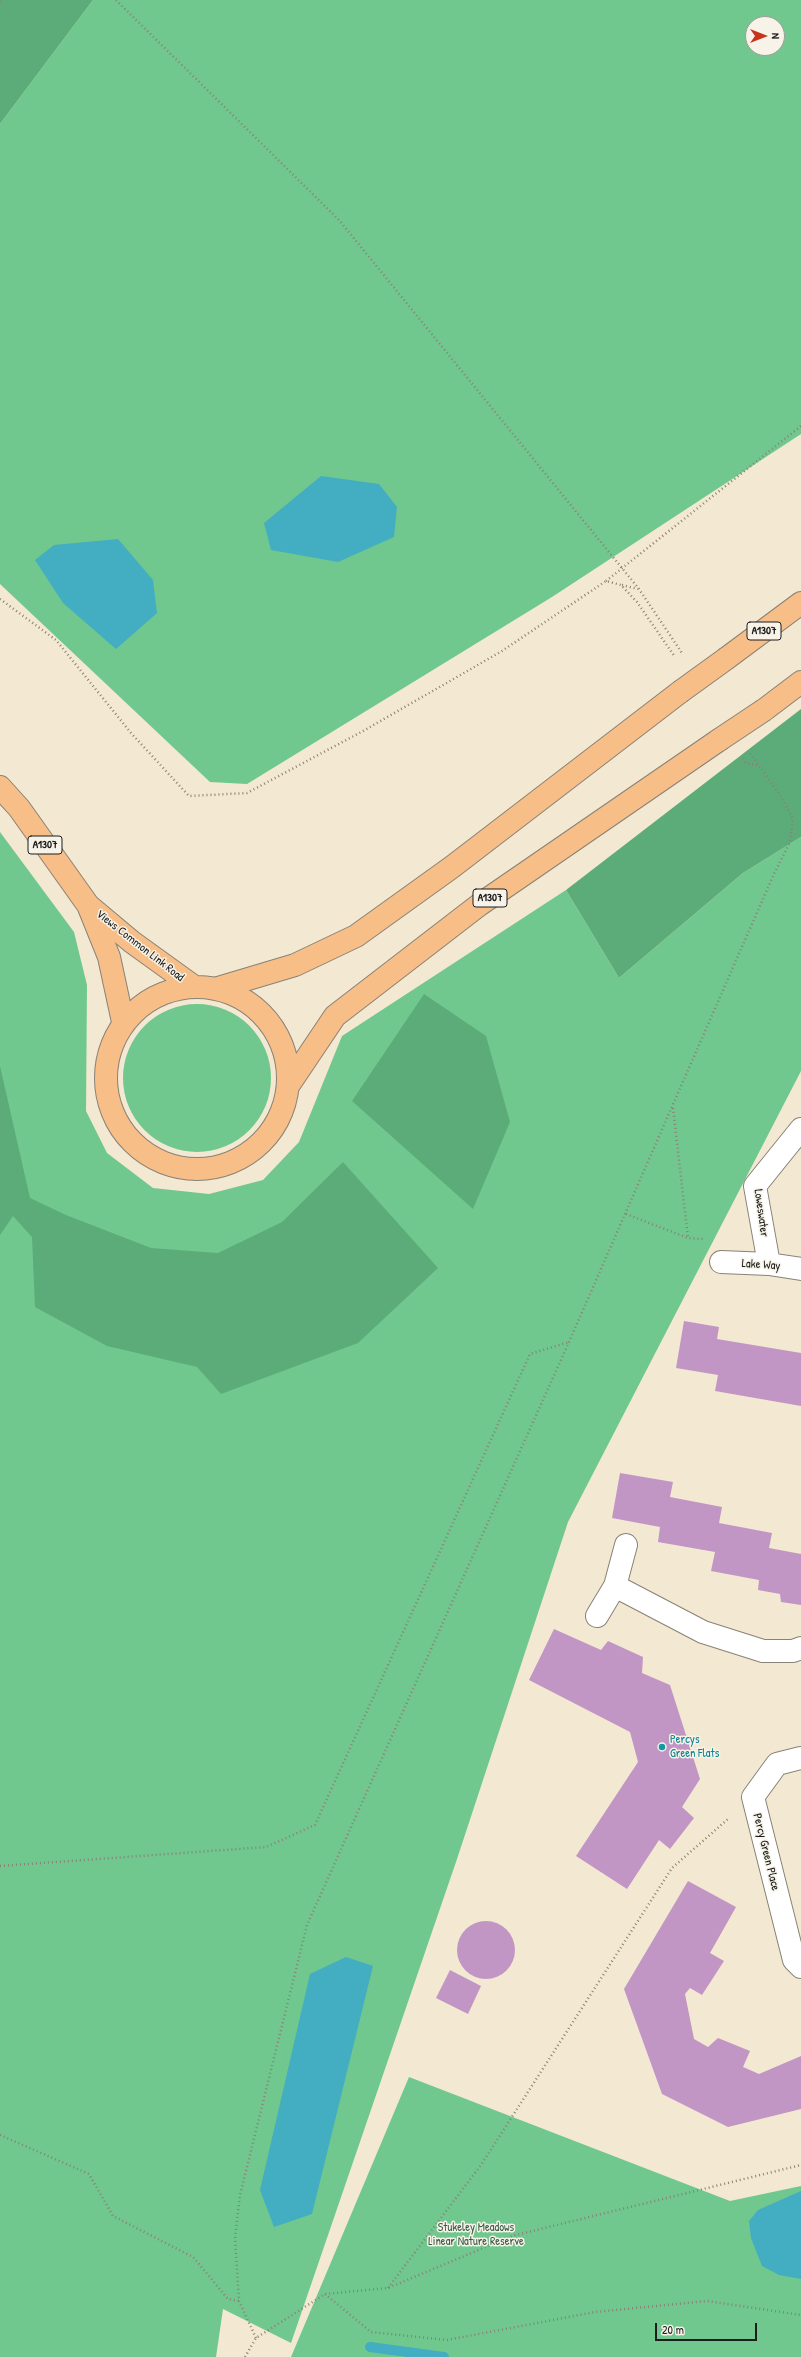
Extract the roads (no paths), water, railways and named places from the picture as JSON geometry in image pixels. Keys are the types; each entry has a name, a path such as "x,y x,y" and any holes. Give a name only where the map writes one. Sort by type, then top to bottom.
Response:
{"main road":[{"name":"A1307","path":"218,988 295,965 356,936 452,867 680,692 801,603"},
{"name":"A1307","path":"288,1086 335,1016 479,906 764,710 801,682"},
{"name":"Views Common Link Road","path":"0,786 19,808 88,906 109,957 123,1022"},
{"name":"Views Common Link Road","path":"88,906 132,942 193,986"},
{"path":"193,986 218,988 242,998 267,1019 278,1035 287,1060 288,1086 280,1116 263,1142 238,1160 209,1169 178,1168 149,1157 126,1137 110,1110 105,1080 109,1049 123,1022 143,1003 167,991 193,986"}],"street":[{"name":"Loweswater","path":"770,1264 755,1186 801,1129"},
{"name":"Lake Way","path":"721,1262 770,1264 801,1269"},
{"path":"597,1616 615,1586 626,1545"},
{"path":"615,1586 703,1632 763,1651 793,1651 801,1648"},
{"name":"Percy Green Place","path":"801,1758 777,1764 752,1797 794,1960 801,1967"}],"water":[{"path":"321,476 379,484 397,507 394,537 338,562 271,550 264,523"},
{"path":"118,539 153,580 157,613 116,649 63,603 35,560 54,545"},
{"path":"346,1957 373,1966 312,2214 274,2227 260,2190 310,1974"},
{"path":"801,2191 801,2279 779,2275 762,2266 751,2238 749,2221 758,2210"}],"waterway":[{"path":"370,2347 444,2357"}],"place":[{"name":"Percys Green Flats","path":"662,1747"}],"park label":[{"name":"Stukeley Meadows Linear Nature Reserve","path":"476,2235"}]}
